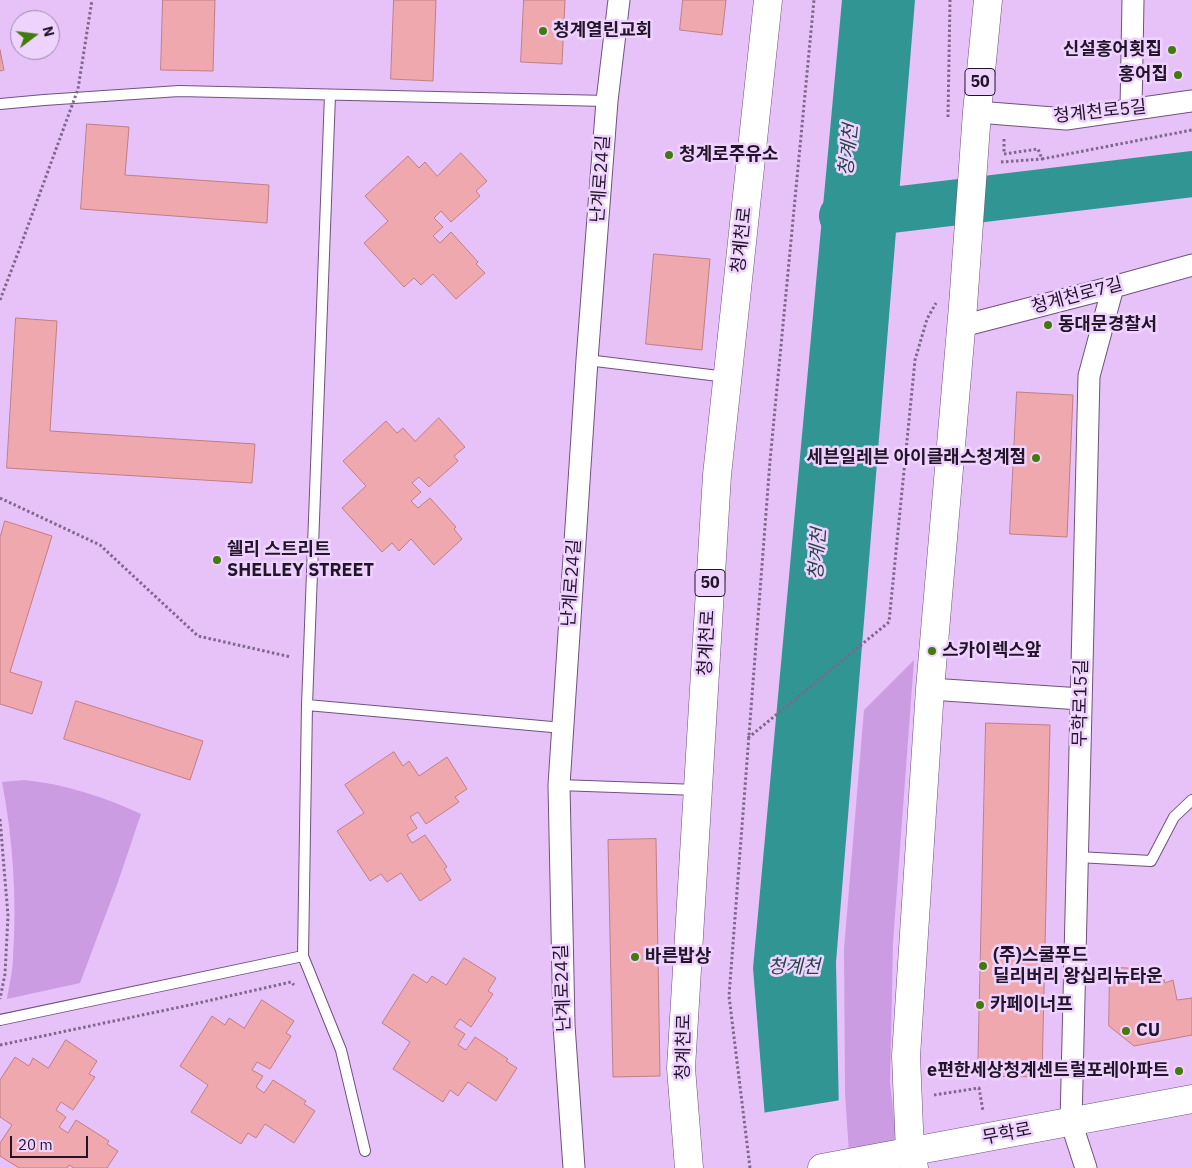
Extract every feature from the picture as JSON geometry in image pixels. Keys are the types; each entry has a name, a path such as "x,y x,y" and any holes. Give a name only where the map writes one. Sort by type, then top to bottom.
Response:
{"main road":[{"name":"청계천로","path":"689,1168 682,1068 717,475 768,0"},
{"name":"50","path":"985,163 977,112 988,0"},
{"path":"912,1160 906,1056 955,309 985,163"},
{"name":"무학로","path":"822,1168 882,1157 912,1160 989,1138 1192,1099"}],"street":[{"name":"난계로24길","path":"574,1168 564,1025 559,785 586,360 607,102 619,0"},
{"path":"1131,110 1133,0"},
{"name":"청계천로5길","path":"977,112 1066,119 1192,101"},
{"name":"청계천로7길","path":"955,309 1113,287 1192,264"},
{"name":"무학로15길","path":"1086,1168 1071,1122 1089,376 1113,287"},
{"path":"930,689 1081,699"}],"lane":[{"path":"0,104 179,91 607,102"},
{"path":"330,95 307,705 303,956 340,1050 366,1151"},
{"path":"586,360 727,377"},
{"path":"307,705 563,728"},
{"path":"559,785 698,790"},
{"path":"1078,857 1151,861 1174,817 1192,800"},
{"path":"0,1020 303,956"}],"path":[{"path":"0,300 78,89 92,0"},
{"path":"750,1168 729,996 770,461 814,0"},
{"path":"948,118 950,0"},
{"path":"1186,131 1192,130"},
{"path":"985,163 1042,159"},
{"path":"749,737 889,622 915,360 927,319 955,309"},
{"path":"0,498 100,545 198,636 309,661"},
{"path":"0,819 8,916 5,974 0,999"},
{"path":"0,1045 291,982 299,988"},
{"path":"907,1099 979,1088 989,1138"}],"shaded area":[{"path":"914,660 893,943 890,1083 900,1168 850,1168 845,1093 844,949 864,710"},
{"path":"24,780 84,792 141,814 80,983 7,999 13,962 14,891 9,825 2,782"}],"water":[{"name":"청계천","path":"842,0 915,0 836,962 840,1168 769,1168 753,968"}],"pier":[{"path":"841,1100 843,1168 766,1168 762,1113"}],"building":[{"path":"163,0 215,0 213,71 161,70"},
{"path":"394,0 436,0 433,81 391,79"},
{"name":"청계열린교회","path":"524,0 565,0 562,64 521,62"},
{"path":"683,0 726,0 722,35 680,30"},
{"path":"0,50 4,70 0,71"},
{"path":"87,124 129,127 125,175 269,185 267,223 81,209"},
{"path":"461,153 487,181 476,191 480,196 451,222 441,211 434,218 443,227 433,236 440,243 451,232 478,262 476,264 485,273 456,299 433,274 421,285 414,278 404,287 364,243 388,221 365,196 408,156 419,168 425,162 437,176"},
{"path":"654,254 710,259 702,350 646,344"},
{"path":"16,318 57,321 50,431 255,444 252,483 7,468"},
{"path":"1017,392 1073,395 1067,537 1010,534"},
{"path":"439,418 465,447 454,456 458,461 429,487 419,477 412,483 421,492 411,501 418,508 430,498 456,527 454,529 462,539 434,565 411,539 399,551 392,543 382,552 342,508 366,486 343,461 386,421 397,433 403,428 415,441"},
{"path":"5,521 52,536 10,672 42,682 32,714 0,704 0,538"},
{"path":"76,701 203,741 190,780 64,739"},
{"path":"986,723 1050,725 1042,1077 978,1076"},
{"path":"394,752 403,766 409,761 419,776 447,757 467,789 455,797 459,802 426,824 418,812 410,817 417,828 407,835 412,843 425,835 447,867 444,869 451,880 420,901 401,873 387,882 381,874 370,881 337,831 364,813 345,785"},
{"path":"656,839 660,1076 613,1077 608,840"},
{"path":"464,958 496,978 488,991 493,994 471,1027 460,1019 454,1027 465,1034 458,1045 466,1050 475,1037 508,1059 506,1061 517,1068 496,1101 468,1082 458,1096 450,1090 443,1102 393,1069 410,1042 382,1023 413,974 427,983 432,976 446,985"},
{"path":"1110,967 1161,970 1165,983 1173,980 1177,1000 1192,998 1192,1035 1134,1046 1109,1026"},
{"path":"262,1000 294,1021 286,1033 291,1036 270,1069 257,1062 252,1070 263,1076 256,1087 264,1093 273,1080 306,1101 304,1104 315,1111 294,1143 265,1124 256,1138 248,1133 241,1144 191,1112 208,1085 180,1066 212,1016 225,1025 229,1018 244,1028"},
{"path":"66,1040 97,1061 89,1074 95,1077 73,1110 61,1102 56,1110 66,1117 59,1127 68,1133 76,1120 109,1141 107,1144 118,1151 107,1168 74,1168 69,1165 67,1168 19,1168 0,1156 0,1143 12,1125 0,1117 0,1080 15,1057 29,1066 33,1058 48,1068"}],"waterway":[{"path":"842,216 1192,174"}],"place":[{"name":"청계열린교회","path":"543,31"},
{"name":"신설홍어횟집","path":"1172,50"},
{"name":"홍어집","path":"1178,75"},
{"name":"청계로주유소","path":"669,155"},
{"name":"동대문경찰서","path":"1048,325"},
{"name":"세븐일레븐 아이클래스청계점","path":"1036,458"},
{"name":"쉘리 스트리트 SHELLEY STREET","path":"217,560"},
{"name":"스카이렉스앞","path":"932,651"},
{"name":"바른밥상","path":"635,957"},
{"name":"(주)스쿨푸드 딜리버리 왕십리뉴타운","path":"983,966"},
{"name":"카페이너프","path":"980,1005"},
{"name":"CU","path":"1126,1031"},
{"name":"e편한세상청계센트럴포레아파트","path":"1179,1071"}]}
